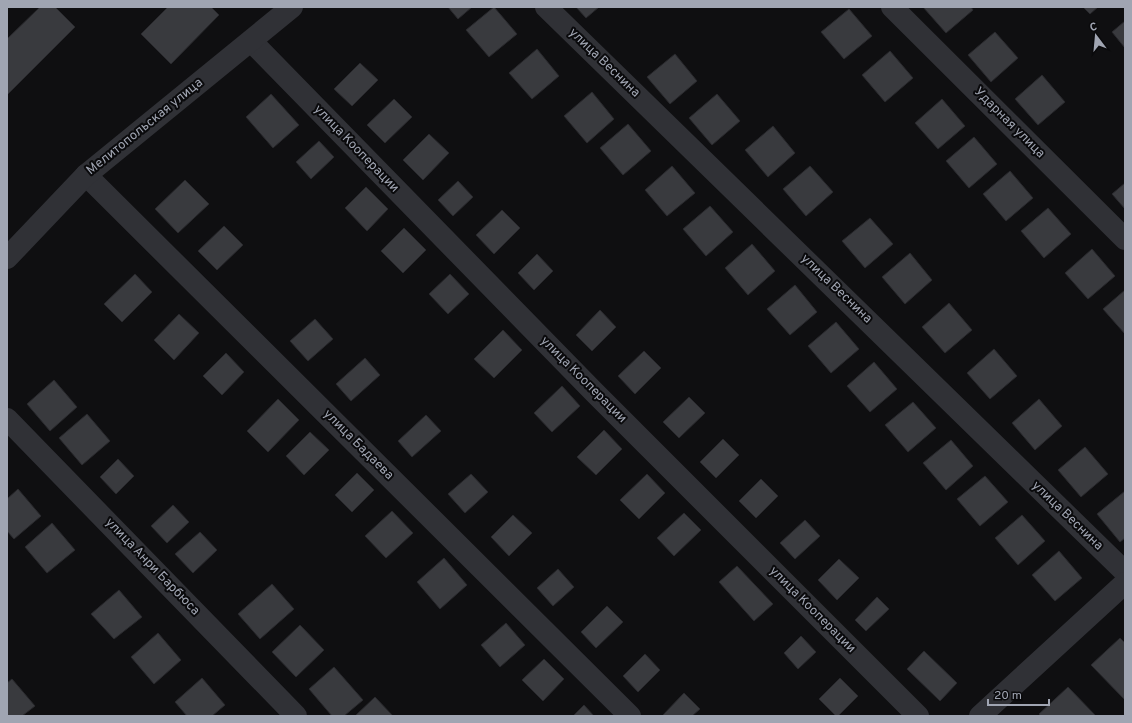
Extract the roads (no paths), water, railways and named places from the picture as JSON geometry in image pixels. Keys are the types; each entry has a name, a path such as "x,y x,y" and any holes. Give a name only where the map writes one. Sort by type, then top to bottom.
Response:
{"street":[{"name":"Мелитопольская улица","path":"7,258 86,175 292,7"},
{"name":"улица Веснина","path":"546,7 1125,572"},
{"name":"Ударная улица","path":"892,7 1125,239"},
{"name":"улица Кооперации","path":"251,41 595,393 918,716"},
{"name":"улица Бадаева","path":"86,175 630,716"},
{"name":"улица Анри Барбюса","path":"7,419 296,716"},
{"path":"980,716 1125,583"}]}
